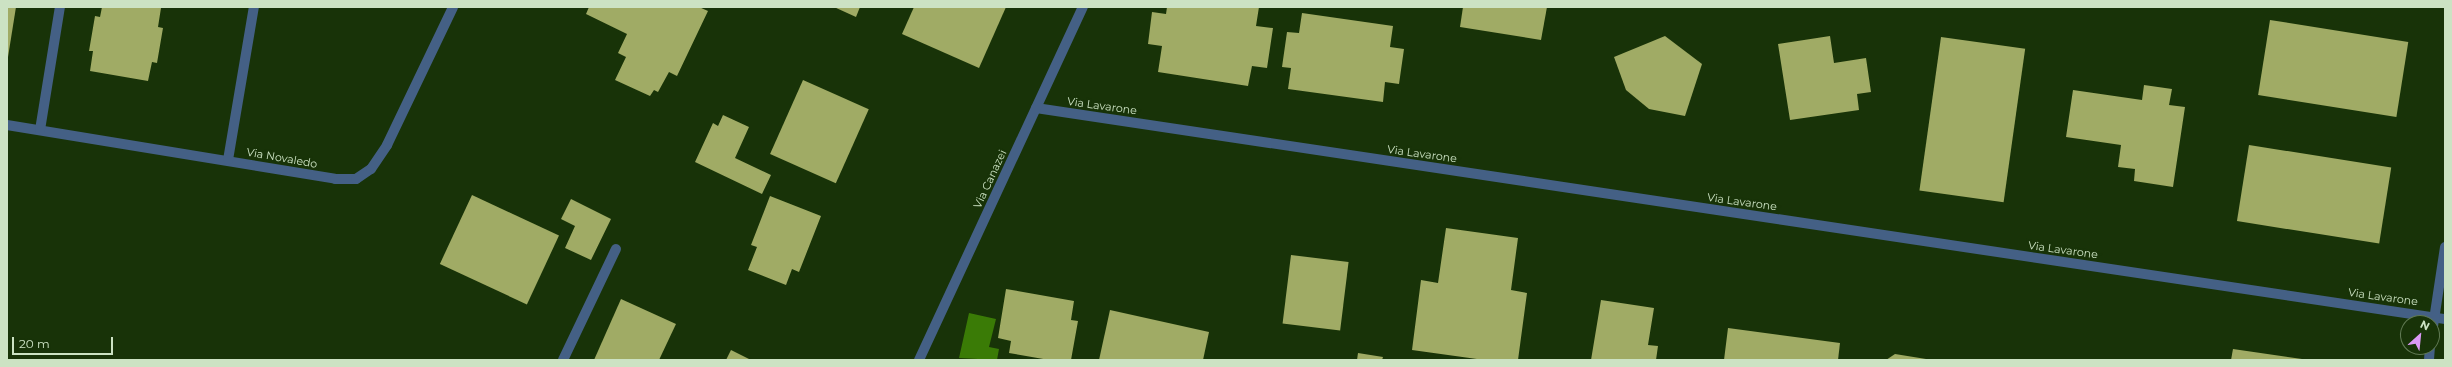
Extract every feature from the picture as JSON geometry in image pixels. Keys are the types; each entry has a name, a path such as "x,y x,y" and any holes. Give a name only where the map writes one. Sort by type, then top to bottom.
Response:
{"street":[{"path":"40,130 60,7"},
{"path":"228,160 254,7"},
{"name":"Via Novaledo","path":"7,125 228,160 335,179 356,179 364,175 387,145 453,7"},
{"name":"Via Canazei","path":"919,360 1083,7"},
{"name":"Via Lavarone","path":"1036,108 2421,315"},
{"path":"2434,315 2445,247"},
{"path":"563,360 616,249"}],"shaded area":[{"path":"969,313 996,319 989,347 999,349 997,360 959,358"}],"building":[{"path":"7,7 16,7 8,57 7,57"},
{"path":"102,7 161,8 158,27 163,28 157,63 152,62 148,81 90,71 93,51 89,51 95,16 100,17"},
{"path":"589,7 699,7 708,11 677,76 669,72 658,92 654,90 650,96 615,80 626,57 618,53 627,34 586,14"},
{"path":"834,7 860,7 856,17"},
{"path":"914,7 1006,7 979,68 902,34"},
{"path":"1167,7 1259,7 1256,26 1273,28 1267,68 1252,66 1248,86 1158,72 1162,46 1148,44 1152,12 1166,14"},
{"path":"1463,7 1547,7 1541,40 1460,27"},
{"path":"1302,13 1393,26 1390,47 1404,49 1399,84 1385,82 1383,102 1288,89 1291,68 1282,67 1287,32 1299,33"},
{"path":"2270,20 2408,42 2396,117 2258,95"},
{"path":"1665,36 1702,64 1685,116 1649,109 1626,90 1614,57"},
{"path":"1830,36 1834,63 1866,58 1871,92 1857,94 1859,110 1790,120 1778,44"},
{"path":"1941,37 2025,49 2004,202 1919,190"},
{"path":"803,80 869,109 836,183 770,154"},
{"path":"2144,85 2172,89 2169,105 2185,107 2173,187 2134,181 2135,169 2118,167 2121,145 2066,137 2073,90 2142,100"},
{"path":"723,115 749,127 735,158 771,175 762,194 695,162 713,123 718,126"},
{"path":"2249,145 2391,168 2379,244 2237,221"},
{"path":"472,195 559,236 527,304 440,264"},
{"path":"770,196 821,216 799,272 792,269 786,285 748,270 757,247 751,245"},
{"path":"571,199 611,219 591,260 565,248 575,226 561,219"},
{"path":"1446,228 1518,238 1511,290 1527,293 1518,360 1484,360 1412,350 1421,280 1438,283"},
{"path":"1291,255 1349,262 1340,331 1283,323"},
{"path":"1006,289 1074,301 1071,320 1078,321 1071,360 1049,360 1009,353 1011,341 998,338"},
{"path":"621,299 676,324 659,360 594,360"},
{"path":"1601,300 1654,308 1648,345 1658,346 1656,360 1591,360"},
{"path":"1110,310 1209,332 1203,360 1099,360"},
{"path":"1728,328 1840,343 1838,360 1724,360"},
{"path":"2233,349 2302,359 2302,360 2231,360"},
{"path":"731,350 751,360 726,360"},
{"path":"1358,353 1383,357 1382,360 1357,360"},
{"path":"1895,354 1926,359 1886,360"}]}
